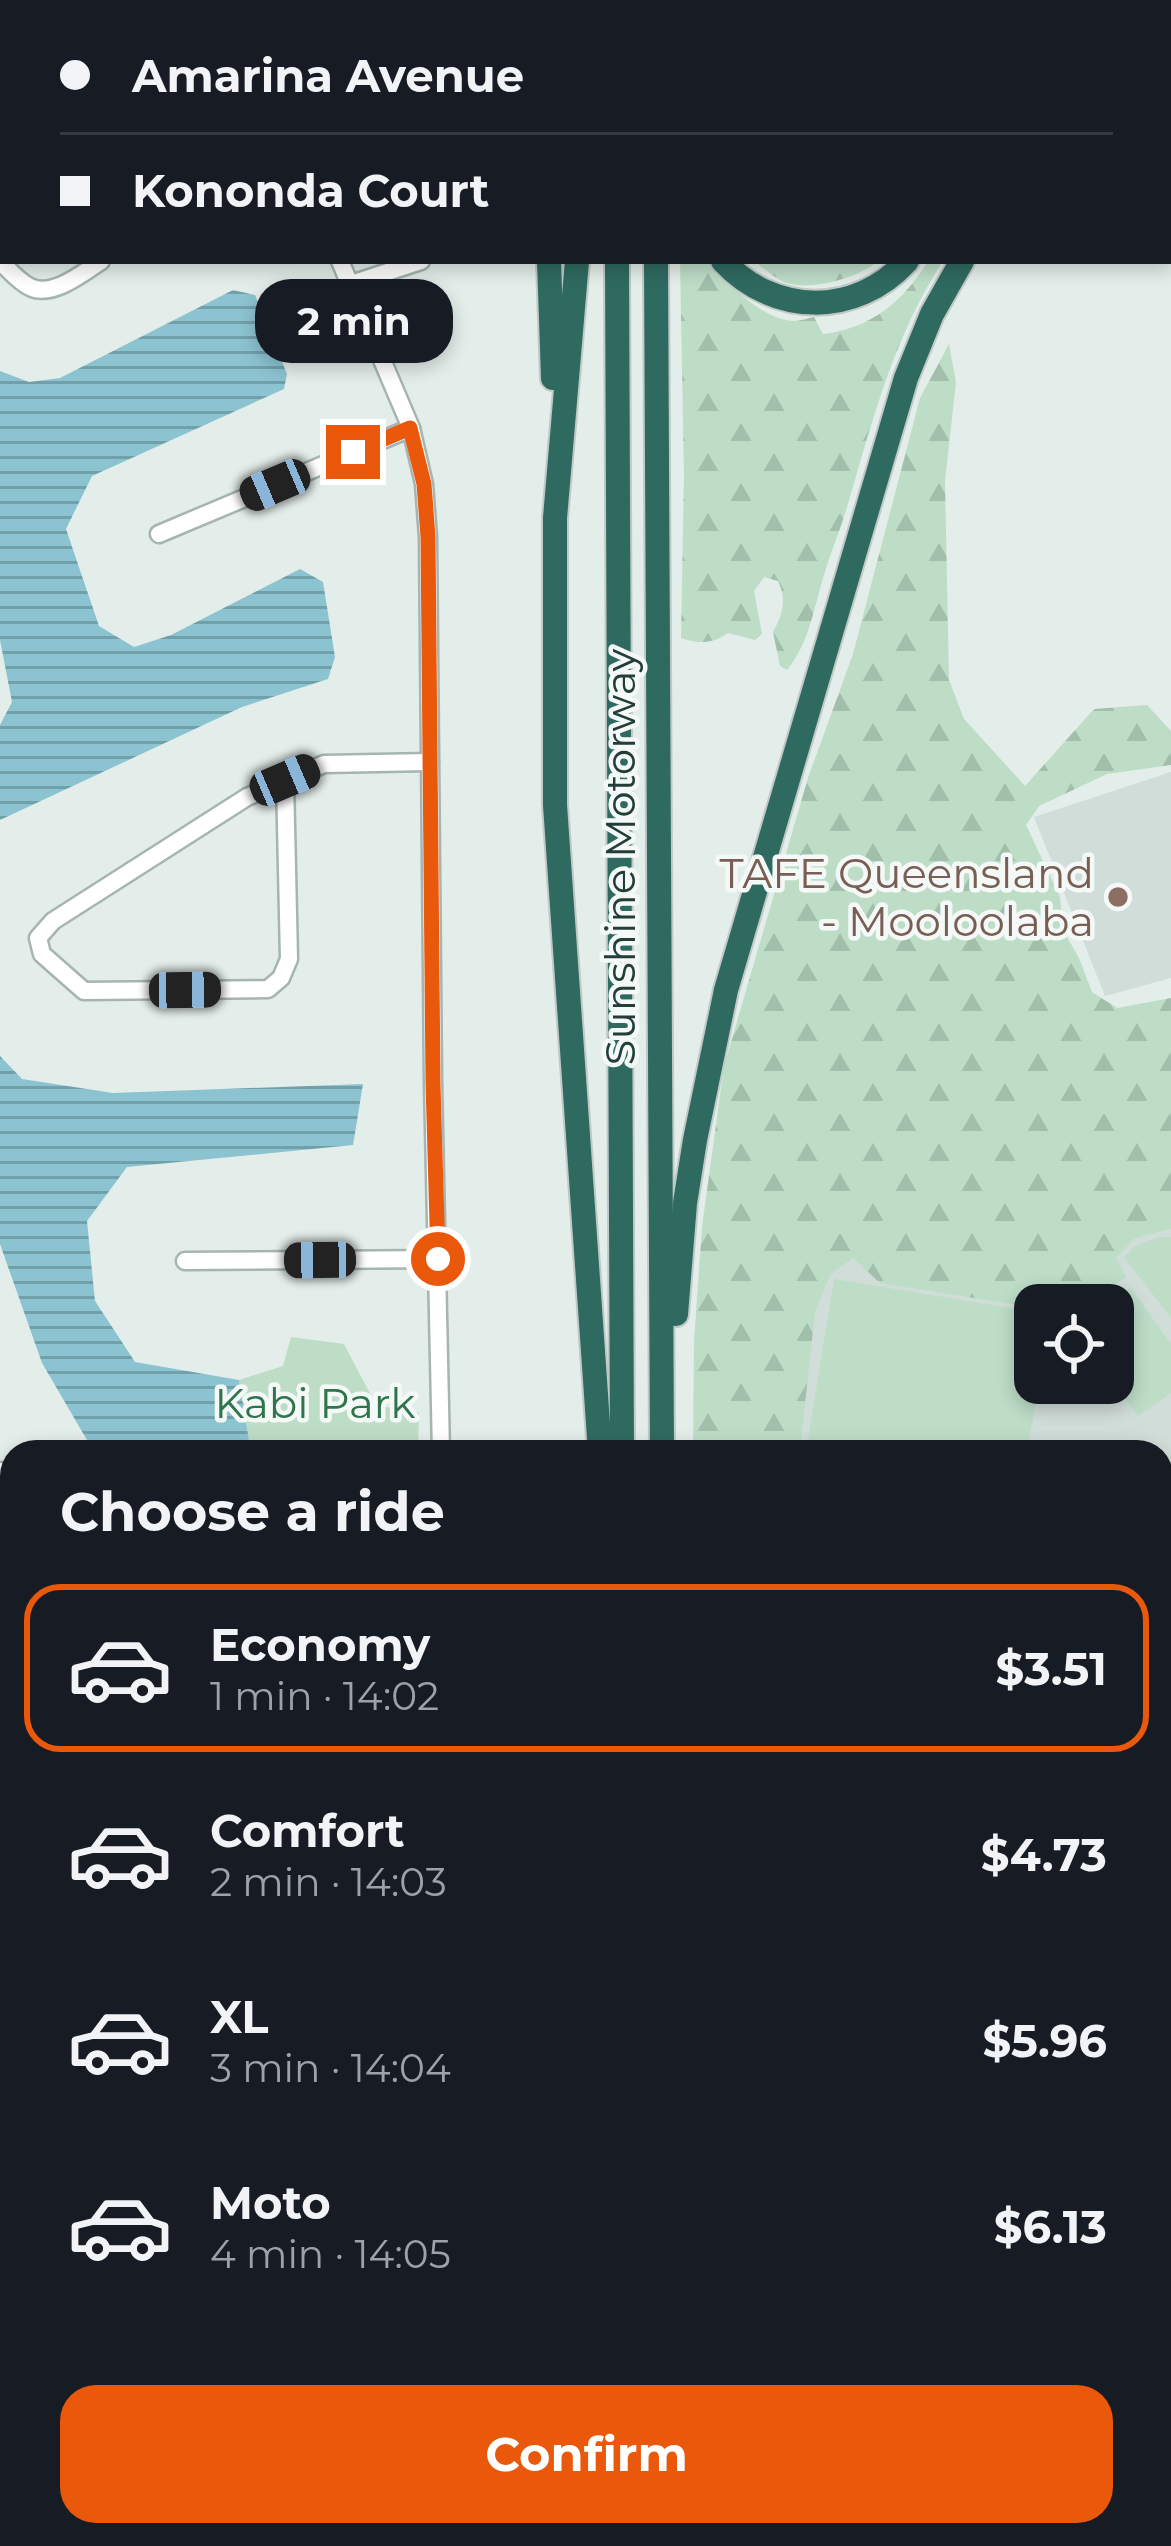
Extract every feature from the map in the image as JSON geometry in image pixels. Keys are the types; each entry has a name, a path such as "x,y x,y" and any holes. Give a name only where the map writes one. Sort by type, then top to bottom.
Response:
{"highway":[{"path":"549,264 554,413 561,436"},
{"path":"578,264 554,562 555,805 599,1440"},
{"name":"Sunshine Motorway","path":"617,264 622,1440"},
{"name":"Sunshine Motorway","path":"656,264 662,1440"},
{"path":"726,264 770,296 821,304 867,292 904,264"},
{"path":"662,1392 672,1370 685,1203 695,1140 726,990 907,378 932,314 960,264"}],"street":[{"path":"3,264 27,286 43,290 96,264"},
{"path":"341,264 420,457 427,524 441,1440"},
{"path":"351,284 412,264"},
{"path":"159,534 410,428"},
{"path":"285,780 289,959 281,978 268,989 84,991 42,954 38,938 53,922 247,796 285,780 323,764 430,762"},
{"path":"185,1261 438,1259"}],"shaded area":[{"name":"TAFE Queensland - Mooloolaba","path":"1171,772 1171,978 1105,996 1034,817"},
{"path":"1171,1192 1171,1440 773,1440 809,1193"}],"green space":[{"path":"680,264 714,264 759,308 782,319 814,317 823,334 871,319 908,289 926,264 941,264 898,348 810,625 787,670 780,666 773,632 783,607 778,581 764,577 754,591 762,634 755,640 728,633 705,642 681,638"},
{"path":"758,264 874,264 847,278 821,284 797,285"},
{"path":"949,344 956,382 945,481 949,680 964,719 1025,786 1094,709 1147,705 1171,731 1171,765 1107,774 1039,806 1026,825 1060,897 1063,930 1092,992 1117,1008 1171,998 1171,1229 1135,1238 1116,1258 1126,1277 1116,1284 1014,1284 1014,1305 880,1283 853,1258 830,1275 815,1312 801,1440 693,1440 702,1227 724,1066 808,778 853,654 920,398"},
{"path":"1158,1237 1171,1237 1171,1318 1124,1257"},
{"path":"834,1279 1014,1309 1014,1404 1035,1404 1029,1440 808,1440"},
{"path":"1134,1293 1171,1344 1171,1393 1138,1416 1129,1404 1134,1404"},
{"name":"Kabi Park","path":"291,1337 344,1344 376,1405 419,1413 418,1440 249,1440 239,1380 283,1366"}],"water":[{"path":"233,290 255,295 287,374 284,389 92,476 66,529 99,626 134,647 171,635 300,569 323,582 335,657 328,679 242,707 0,820 0,725 12,702 0,640 0,371 29,382 60,378"},
{"path":"0,1056 22,1079 113,1093 363,1084 353,1145 127,1167 87,1221 95,1301 135,1362 239,1380 249,1440 87,1440 42,1363 0,1244"}],"place":[{"name":"TAFE Queensland - Mooloolaba","path":"1118,897"}],"route":[{"path":"353,452 410,428 424,484 438,1259"}]}
